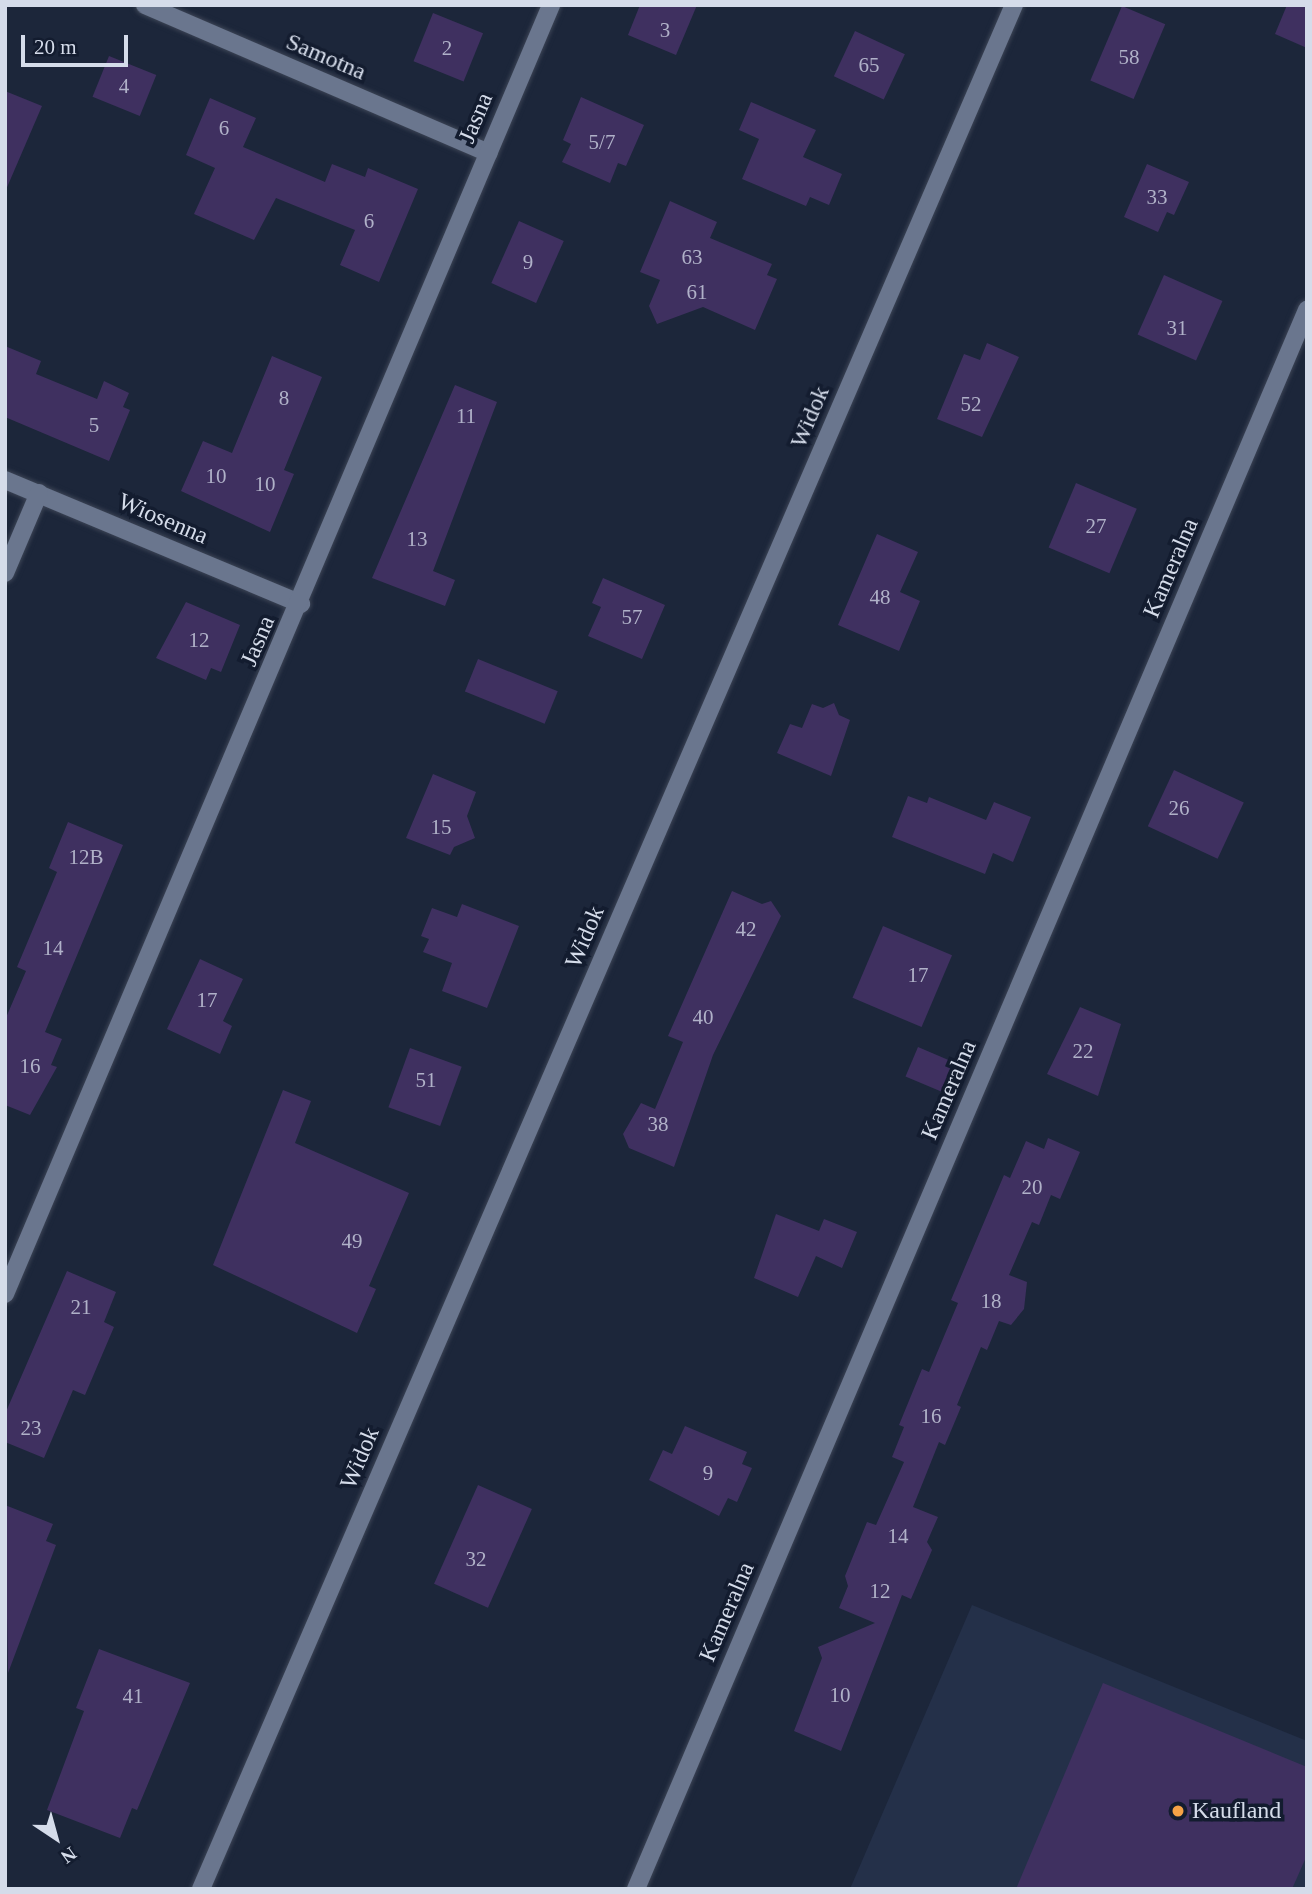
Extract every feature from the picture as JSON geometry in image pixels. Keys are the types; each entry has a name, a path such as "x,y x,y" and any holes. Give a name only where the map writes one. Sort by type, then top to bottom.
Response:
{"street":[{"name":"Samotna","path":"145,5 488,153"},
{"name":"Jasna","path":"5,1294 301,604 551,5"},
{"name":"Widok","path":"201,1889 1014,5"},
{"name":"Kameralna","path":"636,1889 1307,310"},
{"name":"Wiosenna","path":"5,480 301,604"},
{"path":"5,573 39,493"}],"shaded area":[{"path":"972,1605 1307,1741 1307,1889 850,1889"}],"building":[{"path":"640,5 697,5 676,55 628,35"},
{"path":"1287,5 1307,5 1307,48 1275,34"},
{"path":"1122,6 1165,24 1134,99 1090,81"},
{"path":"433,13 483,33 464,81 414,61"},
{"path":"855,31 905,54 884,100 834,76"},
{"path":"109,56 156,75 140,116 93,97"},
{"path":"5,91 42,106 5,192"},
{"path":"581,97 644,125 626,166 618,163 610,183 562,162 571,144 563,140"},
{"path":"210,98 256,118 243,147 325,182 332,164 365,177 368,168 418,189 379,282 340,265 355,230 276,198 254,240 194,214 215,168 186,155"},
{"path":"751,102 816,130 803,157 842,174 829,205 810,197 806,206 742,179 759,139 739,130"},
{"path":"1147,164 1189,182 1174,215 1167,212 1158,232 1124,217"},
{"path":"670,201 717,222 710,238 772,264 767,275 777,279 755,330 703,307 657,324 649,306 660,280 640,272"},
{"path":"519,221 564,241 536,303 491,283"},
{"path":"1164,275 1222,301 1196,360 1138,334"},
{"path":"987,343 1019,357 982,437 937,419 964,354 980,360"},
{"path":"5,346 41,361 36,374 97,399 104,381 129,393 123,407 130,410 109,461 5,417"},
{"path":"272,356 322,377 284,470 294,474 270,532 181,491 203,441 232,453"},
{"path":"455,385 497,402 433,571 455,580 445,606 372,578"},
{"path":"1076,483 1137,509 1109,573 1049,547"},
{"path":"877,534 918,552 900,592 920,601 899,651 838,625"},
{"path":"603,578 665,605 642,659 588,636 601,607 592,603"},
{"path":"186,602 240,625 221,672 211,668 206,680 156,658"},
{"path":"478,659 558,691 545,724 465,691"},
{"path":"834,703 839,715 850,720 831,776 777,753 790,724 802,728 812,704 823,708"},
{"path":"1174,770 1244,803 1218,859 1148,826"},
{"path":"433,774 476,792 467,816 475,838 454,847 450,855 406,838"},
{"path":"908,796 927,803 929,797 986,820 994,802 1031,817 1013,862 993,853 985,874 892,837"},
{"path":"68,822 123,845 45,1032 62,1039 51,1065 57,1067 30,1115 5,1105 5,1020 26,971 17,967 57,872 49,868"},
{"path":"732,891 762,904 771,901 781,916 713,1055 674,1167 629,1148 623,1134 641,1103 655,1109 683,1042 668,1036"},
{"path":"462,904 519,926 487,1008 442,991 452,963 423,952 429,939 421,936 432,908 457,917"},
{"path":"883,926 952,955 922,1027 853,998"},
{"path":"200,959 243,979 223,1021 232,1026 220,1054 167,1029"},
{"path":"1080,1007 1121,1024 1098,1096 1047,1074"},
{"path":"918,1047 963,1066 951,1096 905,1076"},
{"path":"410,1048 462,1067 440,1126 388,1107"},
{"path":"283,1090 311,1101 295,1143 409,1193 369,1286 376,1289 357,1333 213,1265"},
{"path":"1048,1138 1080,1152 1060,1199 1051,1195 1039,1225 1032,1222 1009,1275 1027,1282 1024,1309 1011,1325 999,1321 987,1350 981,1347 957,1405 961,1407 945,1445 939,1442 913,1507 938,1517 927,1542 932,1550 911,1599 902,1595 841,1751 794,1731 822,1658 818,1647 875,1623 839,1608 848,1586 845,1576 867,1522 876,1525 904,1462 892,1457 904,1427 899,1425 922,1369 929,1372 958,1303 951,1300 1004,1175 1010,1178 1026,1141 1044,1149"},
{"path":"776,1214 819,1231 824,1219 857,1232 842,1268 816,1256 798,1297 754,1278"},
{"path":"67,1271 116,1292 104,1322 114,1327 85,1395 73,1390 44,1458 5,1442 5,1414"},
{"path":"685,1426 747,1452 742,1464 752,1468 737,1502 728,1498 719,1516 649,1480 663,1450 672,1454"},
{"path":"478,1485 532,1509 488,1608 434,1584"},
{"path":"5,1505 53,1524 46,1541 56,1545 8,1673"},
{"path":"99,1649 190,1683 137,1810 132,1808 120,1838 47,1810 84,1711 76,1708"},
{"name":"Kaufland","path":"1103,1683 1307,1767 1307,1855 1292,1889 1016,1889"}],"place":[{"name":"Kaufland","path":"1178,1811"}]}
